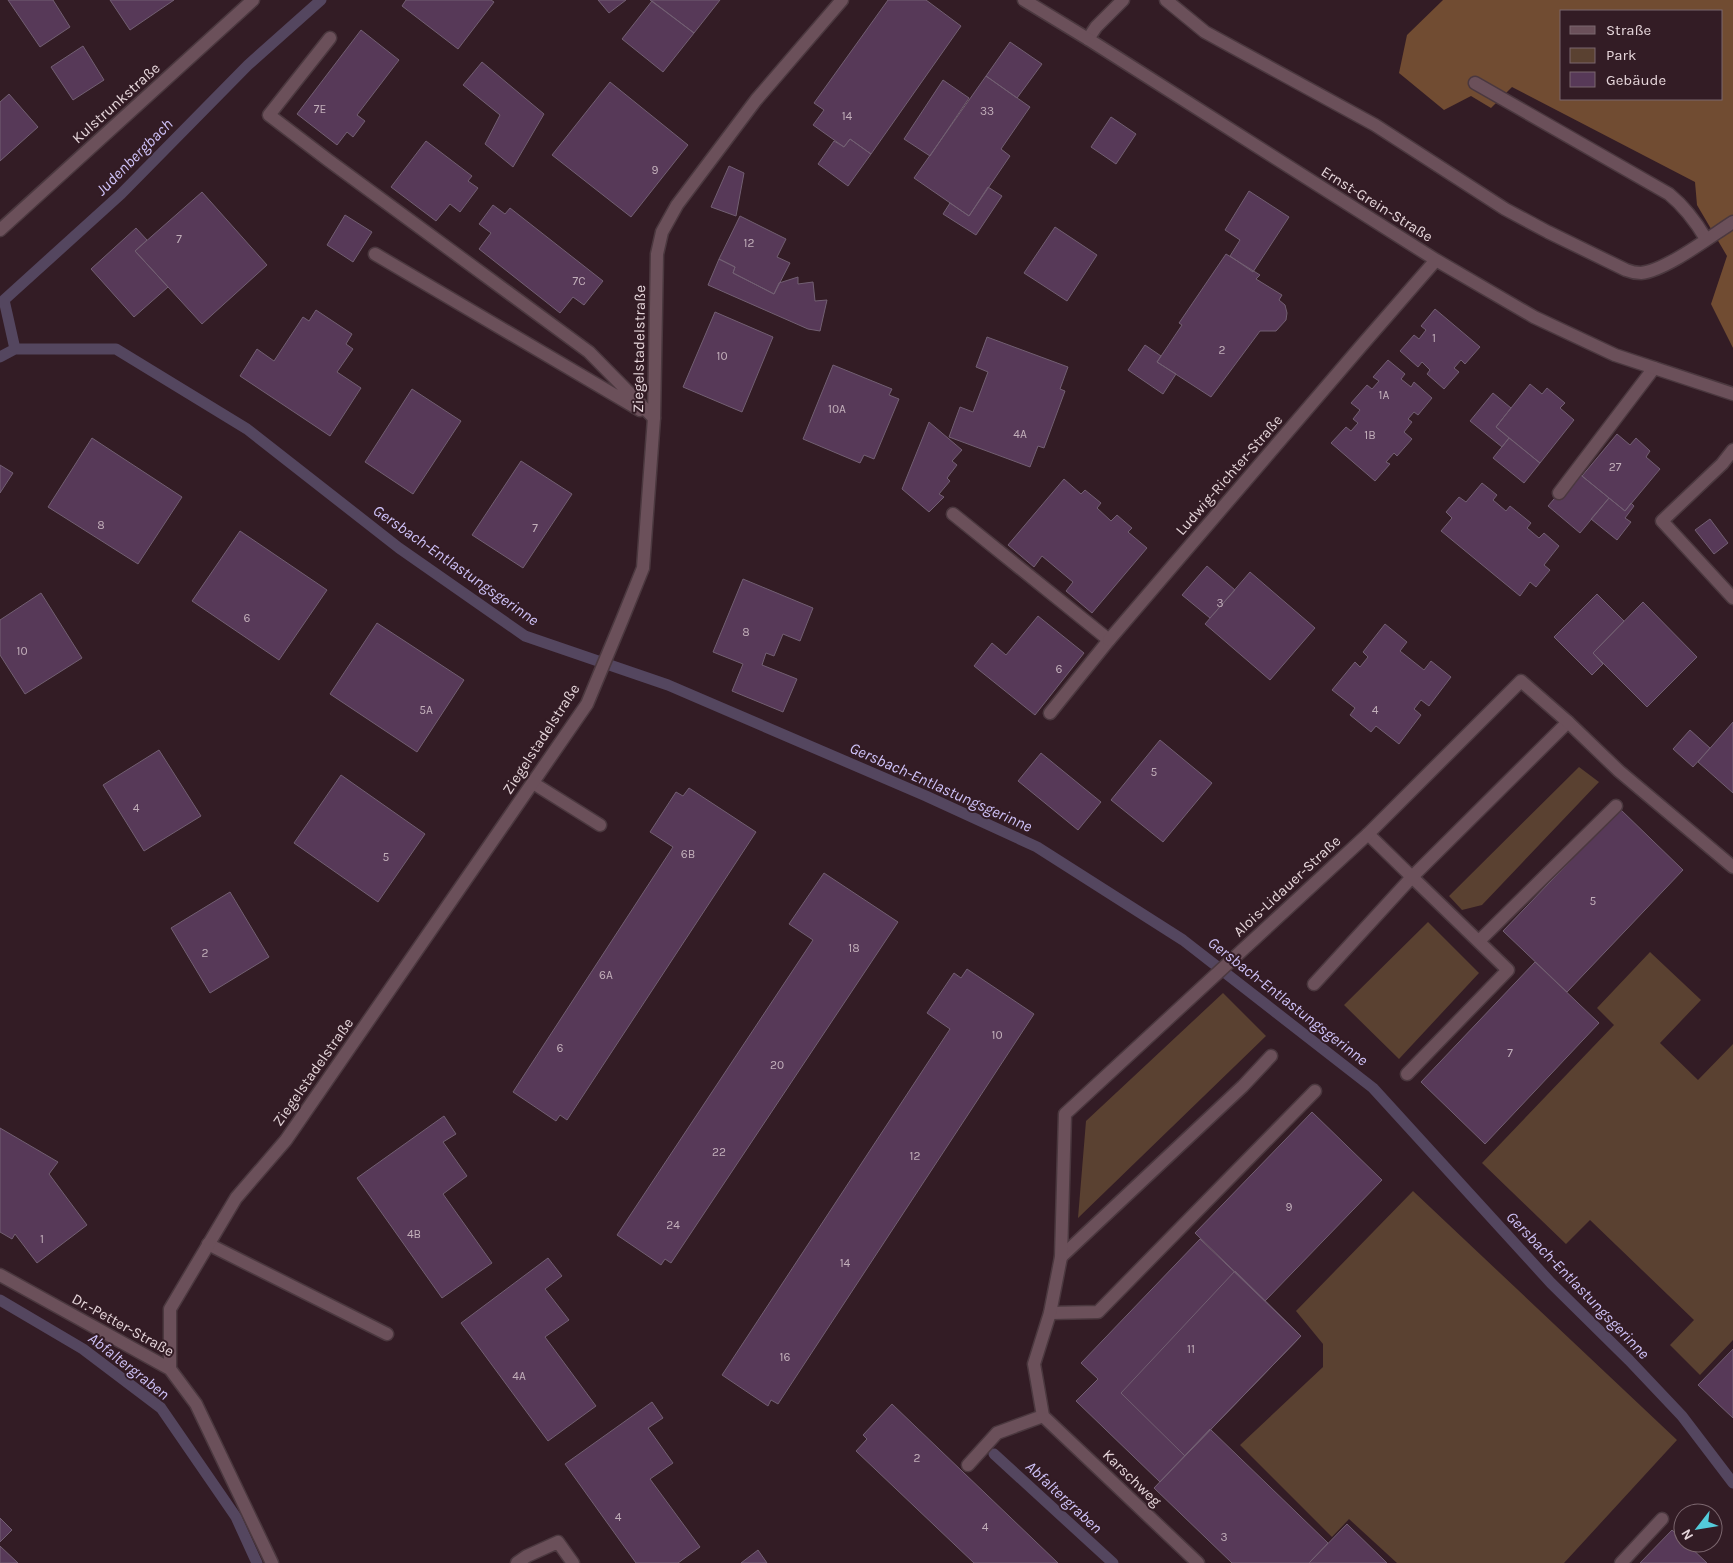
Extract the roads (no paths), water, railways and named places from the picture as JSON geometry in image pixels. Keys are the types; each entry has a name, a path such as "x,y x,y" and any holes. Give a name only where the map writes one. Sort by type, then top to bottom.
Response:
{"street":[{"name":"Kulstrunkstraße","path":"0,230 253,0"},
{"name":"Ziegelstadelstraße","path":"170,1369 170,1309 236,1198 286,1140 587,704 643,568 654,418 657,254 662,232 677,205 756,100 842,0"},
{"name":"Ernst-Grein-Straße","path":"1024,0 1436,260 1534,317 1615,355 1733,394"},
{"path":"1088,39 1096,27 1123,0"},
{"path":"1166,0 1205,32 1375,125 1505,209 1626,270 1640,273 1665,265 1733,222"},
{"path":"330,38 270,115 328,160 590,352 654,418"},
{"path":"1475,83 1669,194 1691,216 1706,239"},
{"path":"375,254 654,418"},
{"name":"Ludwig-Richter-Straße","path":"1050,713 1110,640 1436,260"},
{"path":"1559,493 1654,368"},
{"path":"1733,450 1722,464 1662,521 1733,598"},
{"path":"953,514 1110,640"},
{"name":"Alois-Lidauer-Straße","path":"1043,1416 1034,1364 1050,1313 1062,1257 1065,1114 1368,834 1521,681 1568,722 1619,771 1733,868"},
{"path":"1314,984 1412,877 1568,722"},
{"path":"533,783 600,825"},
{"path":"1479,941 1616,806"},
{"path":"1368,834 1508,970 1407,1074"},
{"path":"1062,1257 1243,1086 1271,1056"},
{"path":"1050,1313 1098,1312 1315,1091"},
{"path":"208,1244 387,1334"},
{"name":"Dr.-Petter-Straße","path":"0,1275 170,1369 196,1404 272,1563"},
{"path":"968,1465 997,1433 1043,1416"},
{"name":"Karschweg","path":"1043,1416 1198,1563"},
{"path":"1621,1563 1662,1519"},
{"path":"517,1563 527,1556 558,1542 573,1563"}],"waterway":[{"name":"Judenbergbach","path":"15,349 4,300 121,194 248,65 321,0"},
{"name":"Gersbach-Entlastungsgerinne","path":"0,357 15,349 116,349 247,429 399,548 525,636 668,685 926,796 1037,847 1183,940 1373,1088 1551,1283 1629,1360 1682,1416 1733,1483"},
{"name":"Abfaltergraben","path":"0,1300 83,1349 161,1408 236,1517 257,1563"},
{"name":"Abfaltergraben","path":"994,1454 1113,1563"}]}
